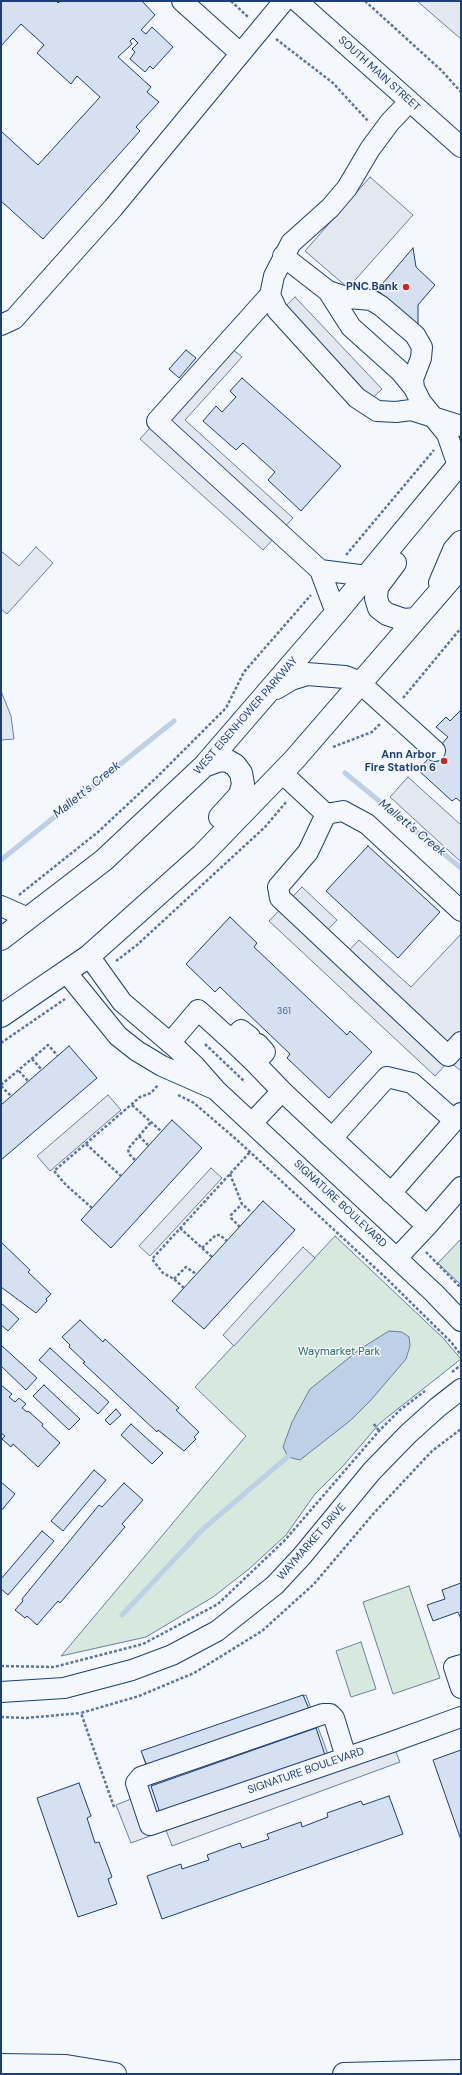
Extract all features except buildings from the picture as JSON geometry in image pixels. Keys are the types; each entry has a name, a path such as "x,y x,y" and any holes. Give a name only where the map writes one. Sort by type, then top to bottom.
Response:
{"main road":[{"name":"WEST EISENHOWER PARKWAY","path":"1,939 104,860 204,766 367,576 460,471"},
{"path":"415,619 404,620 394,618 380,608 376,598 377,587 460,471"},
{"path":"434,599 454,550 461,542"},
{"path":"1,1016 66,972 106,942 202,855 282,773 461,567"},
{"path":"267,694 291,679 307,674 345,677 360,683"},
{"path":"106,942 122,908 196,842 233,805 240,795 243,784 241,773 235,765 220,760 204,766"},
{"path":"1,2065 66,2066 115,2074"},
{"path":"344,2074 461,2071"}],"street":[{"path":"182,1 240,53"},
{"path":"1,325 14,318 114,208 284,1"},
{"name":"SOUTH MAIN STREET","path":"296,1 408,102 461,147"},
{"path":"336,612 320,570 157,422 270,295 274,276 291,243 301,232 330,208 347,188 374,144 408,102"},
{"path":"283,256 328,291 351,326 400,371 414,388 421,402 447,434 460,471"},
{"path":"328,291 349,298 371,300 381,306 415,335 422,347 421,358 413,378 414,388"},
{"path":"270,295 277,310 357,398 377,411 396,412 411,410 432,415 461,426"},
{"path":"320,570 367,576"},
{"path":"360,683 435,751"},
{"path":"282,773 326,814"},
{"path":"326,814 343,811 367,824 461,911"},
{"path":"326,814 308,852 278,886 280,898 448,1056 461,1042"},
{"path":"2,907 28,918"},
{"name":"SIGNATURE BOULEVARD","path":"88,956 122,1002 195,1066 216,1090 397,1258 461,1321"},
{"name":"SIGNATURE BOULEVARD","path":"66,972 118,1036 137,1051 162,1066 216,1090"},
{"path":"170,1043 198,1010 265,1052 255,1063"},
{"path":"246,1040 255,1063 282,1091 426,1226"},
{"path":"332,1138 388,1077 412,1082 458,1117 391,1193"},
{"path":"252,1123 282,1091"},
{"path":"397,1258 461,1187"},
{"name":"WAYMARKET DRIVE","path":"1,1692 64,1688 132,1670 172,1655 217,1631 275,1585 302,1556 372,1472 408,1434 461,1389"},
{"path":"461,1665 454,1667 461,1688"},
{"name":"SIGNATURE BOULEVARD","path":"346,1757 334,1718 330,1714 323,1714 141,1777 136,1783 150,1825 346,1757 461,1716"}],"path":[{"path":"231,1 261,28 332,83 368,121"},
{"path":"365,1 441,70 461,92"},
{"path":"342,559 435,448"},
{"path":"2,907 98,832 158,778 226,708 244,672 313,591"},
{"path":"1,1042 65,1000 70,1006"},
{"path":"11,1096 1,1085 48,1045 58,1056"},
{"path":"32,1059 42,1070"},
{"path":"19,1071 28,1081"},
{"path":"152,1082 164,1088"},
{"path":"92,1208 66,1185 54,1171 140,1097 151,1093 158,1085"},
{"path":"176,1094 194,1103 250,1152 386,1278 451,1342 461,1355"},
{"path":"132,1105 161,1131"},
{"path":"135,1160 129,1154 128,1149 151,1122"},
{"path":"138,1136 148,1146"},
{"path":"86,1144 121,1176"},
{"path":"184,1288 163,1272 152,1259 250,1152"},
{"path":"230,1174 242,1204 252,1213"},
{"path":"240,1227 231,1216 242,1204"},
{"path":"180,1228 212,1257"},
{"path":"202,1248 216,1235 220,1235 227,1241"},
{"path":"174,1279 186,1267 196,1274"},
{"path":"449,1374 461,1365"},
{"path":"1,1666 54,1667 143,1644 218,1604 285,1540 379,1431 400,1410 431,1387"},
{"path":"374,1424 379,1431"},
{"path":"1,1717 26,1718 81,1713"}],"green space":[{"name":"Waymarket Park","path":"335,1236 443,1338 461,1359 380,1423 343,1466 315,1494 286,1535 249,1569 213,1597 146,1637 61,1656 246,1436 195,1387"},
{"path":"461,1239 461,1285 438,1263"},
{"path":"409,1586 440,1678 393,1694 363,1602"},
{"path":"361,1642 376,1689 351,1697 336,1651"}],"shaded area":[{"path":"417,1 461,1 461,39"},
{"path":"370,177 413,215 348,288 305,251"},
{"path":"295,297 382,389 361,409 274,317"},
{"path":"226,344 242,357 185,420 293,518 263,550 140,439"},
{"path":"36,547 53,563 7,614 1,609 1,551 19,566"},
{"path":"1,691 11,716 14,739 1,740"},
{"path":"408,777 461,825 461,862 390,797"},
{"path":"302,887 337,920 320,938 342,958 359,940 411,987 461,934 461,1071 449,1061 435,1076 269,921"},
{"path":"108,1095 121,1110 50,1171 37,1156"},
{"path":"211,1168 222,1178 150,1256 139,1246"},
{"path":"303,1247 315,1258 234,1346 223,1335"},
{"path":"306,1695 332,1765 392,1742 400,1762 172,1846 166,1830 131,1843 116,1805 136,1797 149,1774 143,1756"}],"water":[{"path":"389,1331 402,1332 409,1337 410,1346 406,1359 371,1400 351,1420 300,1460 288,1457 283,1447 292,1422 310,1389 360,1349"}],"waterway":[{"name":"Mallett's Creek","path":"1,860 174,721"},
{"name":"Mallett's Creek","path":"345,773 461,868"},
{"path":"122,1615 203,1529 292,1453"}],"place":[{"name":"PNC Bank","path":"406,287"},
{"name":"Ann Arbor Fire Station 6","path":"444,761"}]}
